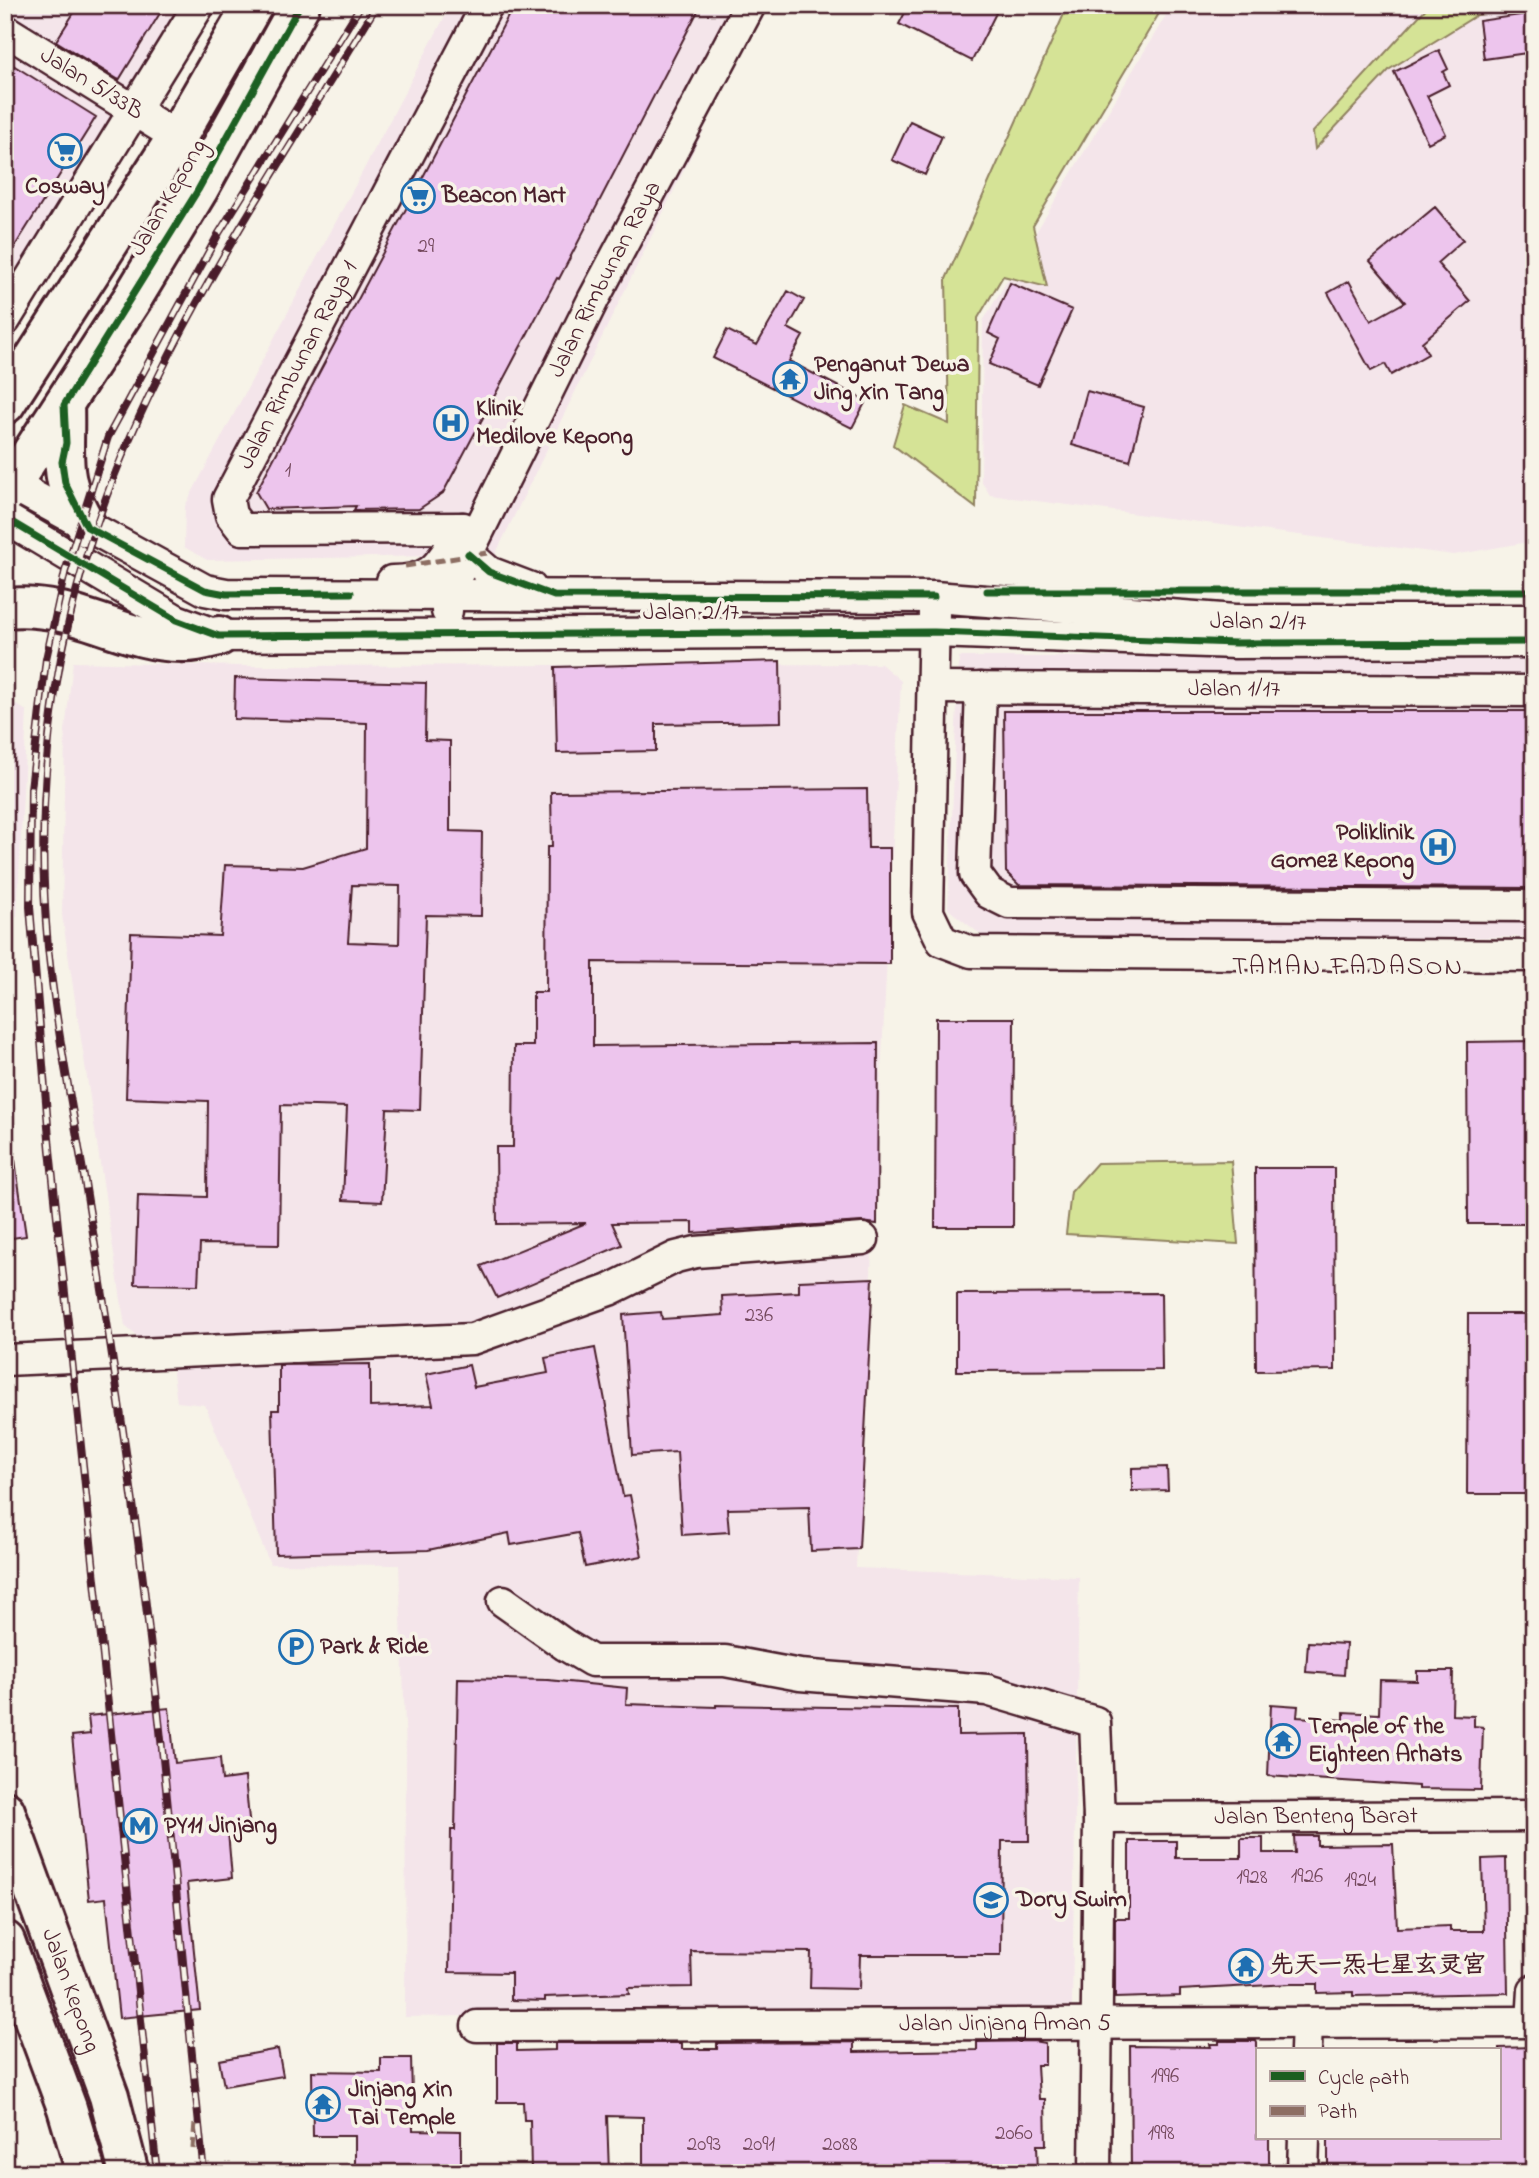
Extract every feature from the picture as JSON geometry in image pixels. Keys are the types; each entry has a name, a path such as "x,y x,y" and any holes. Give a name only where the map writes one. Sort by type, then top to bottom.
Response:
{"main road":[{"name":"Jalan Kepong","path":"5,404 177,137 253,5"},
{"name":"Jalan Kepong","path":"7,495 198,190 300,5"},
{"path":"5,433 97,296 122,244 126,216"},
{"path":"64,405 66,443 62,462 65,483 71,500 87,527"},
{"path":"5,608 31,605 76,613 152,638 171,641 196,641 219,636"},
{"name":"Jalan Kepong","path":"5,1811 19,1897 109,2096 129,2173"},
{"name":"Jalan Kepong","path":"5,1941 67,2108 86,2173"},
{"path":"5,1990 42,2041"}],"street":[{"path":"46,343 5,321 199,5"},
{"name":"Jalan Rimbunan Raya 1","path":"466,541 242,529 231,515 228,499 486,5"},
{"name":"Jalan Rimbunan Raya","path":"466,541 498,493 593,300 750,5"},
{"name":"Jalan 5/33B","path":"5,30 177,137"},
{"name":"Jalan 2/17","path":"7,495 87,527 205,590 226,594 934,597 1234,620 1534,620"},
{"name":"Jalan 2/17","path":"7,495 176,620 219,636 934,632 1235,643 1534,642"},
{"path":"351,593 372,582 414,581 434,573 466,541"},
{"path":"448,634 447,595 466,541"},
{"path":"466,541 489,572 554,596"},
{"path":"934,597 928,912 942,941 971,952 1534,956"},
{"name":"Jalan 1/17","path":"933,688 1534,691"},
{"path":"981,688 975,874 989,892 1009,903 1534,906"},
{"path":"5,1360 472,1339 609,1290 676,1257 696,1252 863,1239"},
{"path":"503,1601 565,1646 592,1661 725,1661 800,1675 987,1690 1095,1721 1099,1818 1095,2173"},
{"name":"Jalan Benteng Barat","path":"1099,1818 1534,1816"},
{"path":"1533,2022 1534,1990"},
{"name":"Jalan Jinjang Aman 5","path":"477,2026 1097,2023 1307,2036 1533,2022"},
{"path":"1303,2173 1304,2140"}],"shaded area":[{"path":"5,5 211,5 5,306"},
{"path":"451,5 765,5 495,555 207,560 184,547 185,506"},
{"path":"1172,5 1534,5 1534,541 1454,555 990,495 981,481 983,321"},
{"path":"1534,656 1534,937 989,941 948,909 959,657"},
{"path":"73,662 239,666 881,664 901,681 856,1568 1079,1577 1072,2006 405,2017 406,1752 399,1565 270,1564 205,1405 177,1402 172,1366 125,1326 62,915 65,731"},
{"path":"5,698 27,711 17,917 5,917"}],"green space":[{"path":"1068,5 1164,5 1033,226 1047,287 1003,276 978,318 976,508 893,445 905,405 949,424 946,279"},
{"path":"1429,5 1534,7 1477,15 1390,69 1315,149 1313,132"},
{"path":"1231,1161 1238,1244 1066,1234 1071,1192 1097,1163"}],"building":[{"path":"79,5 165,5 119,80 56,41"},
{"path":"514,5 701,5 559,279 557,278 443,493 419,509 354,510 356,506 266,509 256,492"},
{"path":"909,5 1000,5 972,61 899,24"},
{"path":"1534,13 1534,52 1484,59 1479,21"},
{"path":"1439,50 1448,69 1443,72 1449,85 1427,96 1446,134 1428,143 1394,72"},
{"path":"5,60 96,117 5,262"},
{"path":"910,121 942,136 925,175 892,160"},
{"path":"1435,207 1463,240 1437,263 1470,301 1422,342 1428,354 1391,375 1385,364 1371,371 1328,293 1349,281 1371,321 1405,302 1370,261"},
{"path":"1010,283 1072,310 1038,385 989,364 1000,339 988,333"},
{"name":"Penganut Dewa Jing Xin Tang","path":"788,291 804,300 788,328 803,336 789,361 866,401 852,428 713,358 727,330 757,345"},
{"path":"1087,391 1144,407 1130,461 1072,445"},
{"path":"780,661 781,722 656,724 656,751 557,753 555,667"},
{"path":"235,678 426,683 425,740 450,741 450,831 482,832 481,916 426,915 420,1110 387,1109 382,1202 343,1200 347,1107 281,1105 279,1245 200,1244 198,1285 135,1284 138,1195 207,1197 208,1101 126,1098 131,933 220,936 225,865 303,867 366,848 367,723 234,719","holes":["352,885 400,886 399,944 348,942"]},
{"path":"1004,711 1534,711 1534,888 1019,885 1006,872"},
{"path":"867,789 868,848 890,848 890,964 593,962 593,1046 878,1043 877,1224 862,1222 693,1233 693,1222 612,1223 622,1245 497,1298 481,1266 586,1223 497,1224 496,1147 513,1147 514,1046 533,1046 533,992 546,992 547,847 552,847 551,792"},
{"path":"936,1018 1014,1018 1013,1227 935,1227"},
{"path":"1534,1041 1534,1224 1468,1224 1467,1042"},
{"path":"15,1160 26,1236 5,1239 5,1161"},
{"path":"1255,1168 1334,1168 1335,1370 1256,1371"},
{"path":"873,1278 859,1549 811,1551 809,1507 727,1509 729,1532 682,1535 677,1452 632,1455 623,1315 661,1312 662,1319 723,1315 722,1296 799,1292 799,1281"},
{"path":"1161,1293 1162,1370 957,1371 957,1294"},
{"path":"1468,1314 1534,1314 1534,1494 1467,1494"},
{"path":"595,1348 623,1496 630,1495 642,1556 585,1567 578,1533 511,1545 509,1533 428,1550 276,1554 272,1410 279,1410 279,1365 370,1364 370,1407 433,1405 426,1374 469,1365 474,1387 548,1373 545,1358"},
{"path":"1167,1467 1168,1490 1132,1491 1132,1468"},
{"path":"1308,1642 1346,1644 1344,1675 1306,1672"},
{"path":"1417,1671 1453,1671 1452,1715 1474,1716 1474,1726 1483,1727 1481,1790 1418,1789 1418,1786 1268,1776 1271,1704 1298,1706 1297,1717 1344,1720 1344,1712 1379,1714 1380,1680 1417,1681"},
{"path":"458,1678 548,1680 627,1688 626,1704 958,1709 958,1735 1028,1734 1029,1841 1002,1841 1001,1955 860,1955 859,1989 810,1988 811,1952 691,1951 692,1987 628,1988 629,1994 545,1997 545,2001 511,2000 511,1973 449,1972 451,1830 455,1830"},
{"name":"PY11 Jinjang","path":"169,1708 175,1763 220,1758 222,1780 245,1777 250,1830 228,1832 232,1878 187,1883 200,2010 119,2018 106,1898 89,1900 72,1736 90,1734 88,1716"},
{"path":"1294,1836 1317,1836 1317,1845 1393,1844 1397,1928 1450,1926 1450,1931 1484,1931 1482,1859 1506,1858 1508,1993 1353,1996 1353,1992 1317,1993 1317,1984 1290,1984 1180,1990 1180,1996 1115,1998 1115,1918 1129,1918 1129,1841 1176,1841 1176,1858 1241,1858 1241,1838 1263,1838 1263,1853 1295,1853"},
{"path":"1219,2041 1257,2043 1256,2140 1269,2140 1269,2173 1131,2173 1130,2046 1211,2047 1210,2044 1219,2044"},
{"path":"854,2042 854,2052 977,2050 977,2042 1045,2043 1045,2065 1037,2065 1039,2099 1045,2099 1046,2145 1037,2145 1038,2173 643,2173 643,2117 607,2116 609,2173 531,2173 530,2120 524,2120 523,2102 497,2102 497,2043 517,2043 517,2051 555,2050 555,2043 682,2043 682,2049 717,2049 717,2043"},
{"path":"1534,2047 1534,2173 1328,2173 1328,2140 1500,2140 1499,2048"},
{"path":"278,2049 283,2076 224,2086 219,2060"},
{"path":"381,2058 411,2058 413,2130 461,2131 461,2173 355,2173 355,2136 313,2136 312,2071 381,2072"}],"railway":[{"path":"157,2173 50,1150 30,907 31,789 46,659 65,572 108,437 219,233 361,5"},
{"path":"204,2173 143,1580 110,1339 51,977 45,906 45,783 54,701 69,621 92,537 122,457 158,378 198,301 377,5"}],"marked path":[{"path":"405,566 487,553"},
{"path":"193,2149 195,2122"}],"cycle path":[{"path":"300,5 198,190 64,405 66,443 62,462 65,483 87,527 205,590 226,594 351,593"},
{"path":"5,518 176,620 219,636 934,632 1235,643 1534,642"},
{"path":"468,554 489,572 554,596 934,597"},
{"path":"987,591 1534,591"}],"place":[{"name":"Cosway","path":"65,151"},
{"name":"Beacon Mart","path":"418,196"},
{"name":"Penganut Dewa Jing Xin Tang","path":"790,379"},
{"name":"Klinik Medilove Kepong","path":"451,423"},
{"name":"Poliklinik Gomez Kepong","path":"1438,847"},
{"name":"Park & Ride","path":"296,1647"},
{"name":"Temple of the Eighteen Arhats","path":"1283,1741"},
{"name":"PY11 Jinjang","path":"140,1826"},
{"name":"Dory Swim","path":"991,1900"},
{"name":"先天一炁七星玄灵宫","path":"1246,1966"},
{"name":"Jinjang Xin Tai Temple","path":"323,2104"}],"district":[{"name":"TAMAN FADASON","path":"1348,968"}]}
